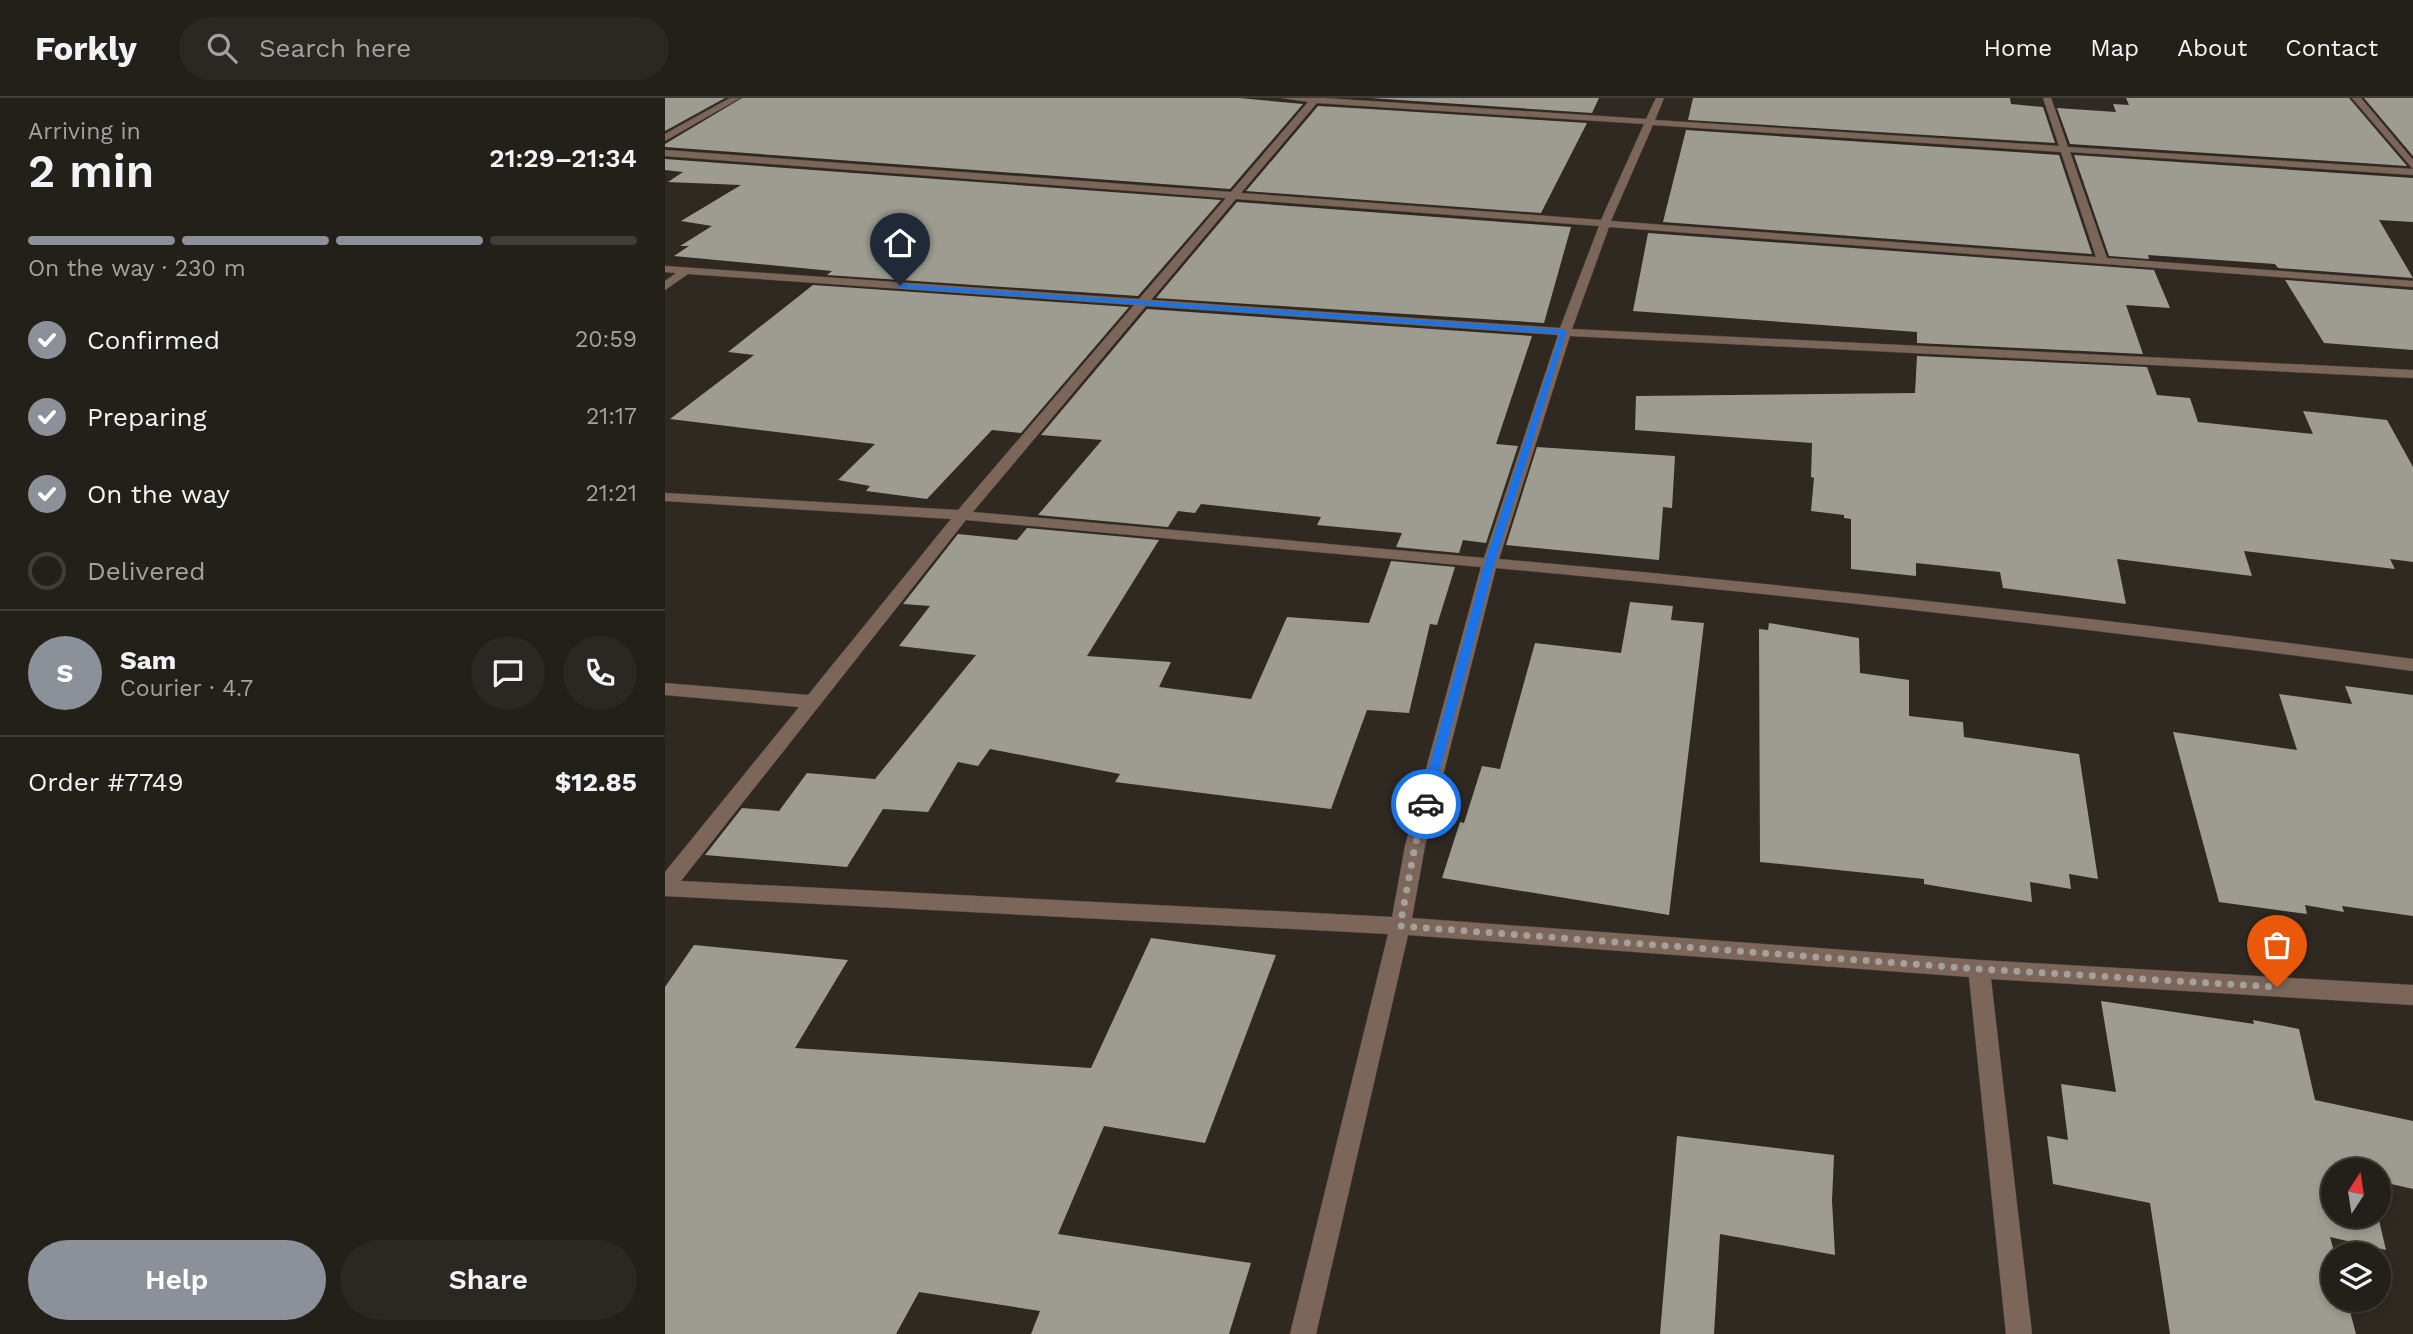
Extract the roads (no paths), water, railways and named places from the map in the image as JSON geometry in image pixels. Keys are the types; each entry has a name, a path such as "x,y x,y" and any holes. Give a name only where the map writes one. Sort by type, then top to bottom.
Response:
{"street":[{"path":"665,138 736,98"},
{"path":"1286,98 2413,172"},
{"path":"1303,1334 1400,926 1415,846 1489,565 1565,332 1605,223 1660,98"},
{"path":"2047,98 2067,149 2103,261"},
{"path":"2356,98 2413,166"},
{"path":"665,887 962,515 1315,99"},
{"path":"665,153 2413,284"},
{"path":"665,269 1565,332 2413,374"},
{"path":"665,287 685,271"},
{"path":"665,497 962,515 1489,565 1744,586 2413,665"},
{"path":"665,689 812,702"},
{"path":"665,887 1400,926 1979,969 2413,995"},
{"path":"1979,969 2019,1334"}]}
